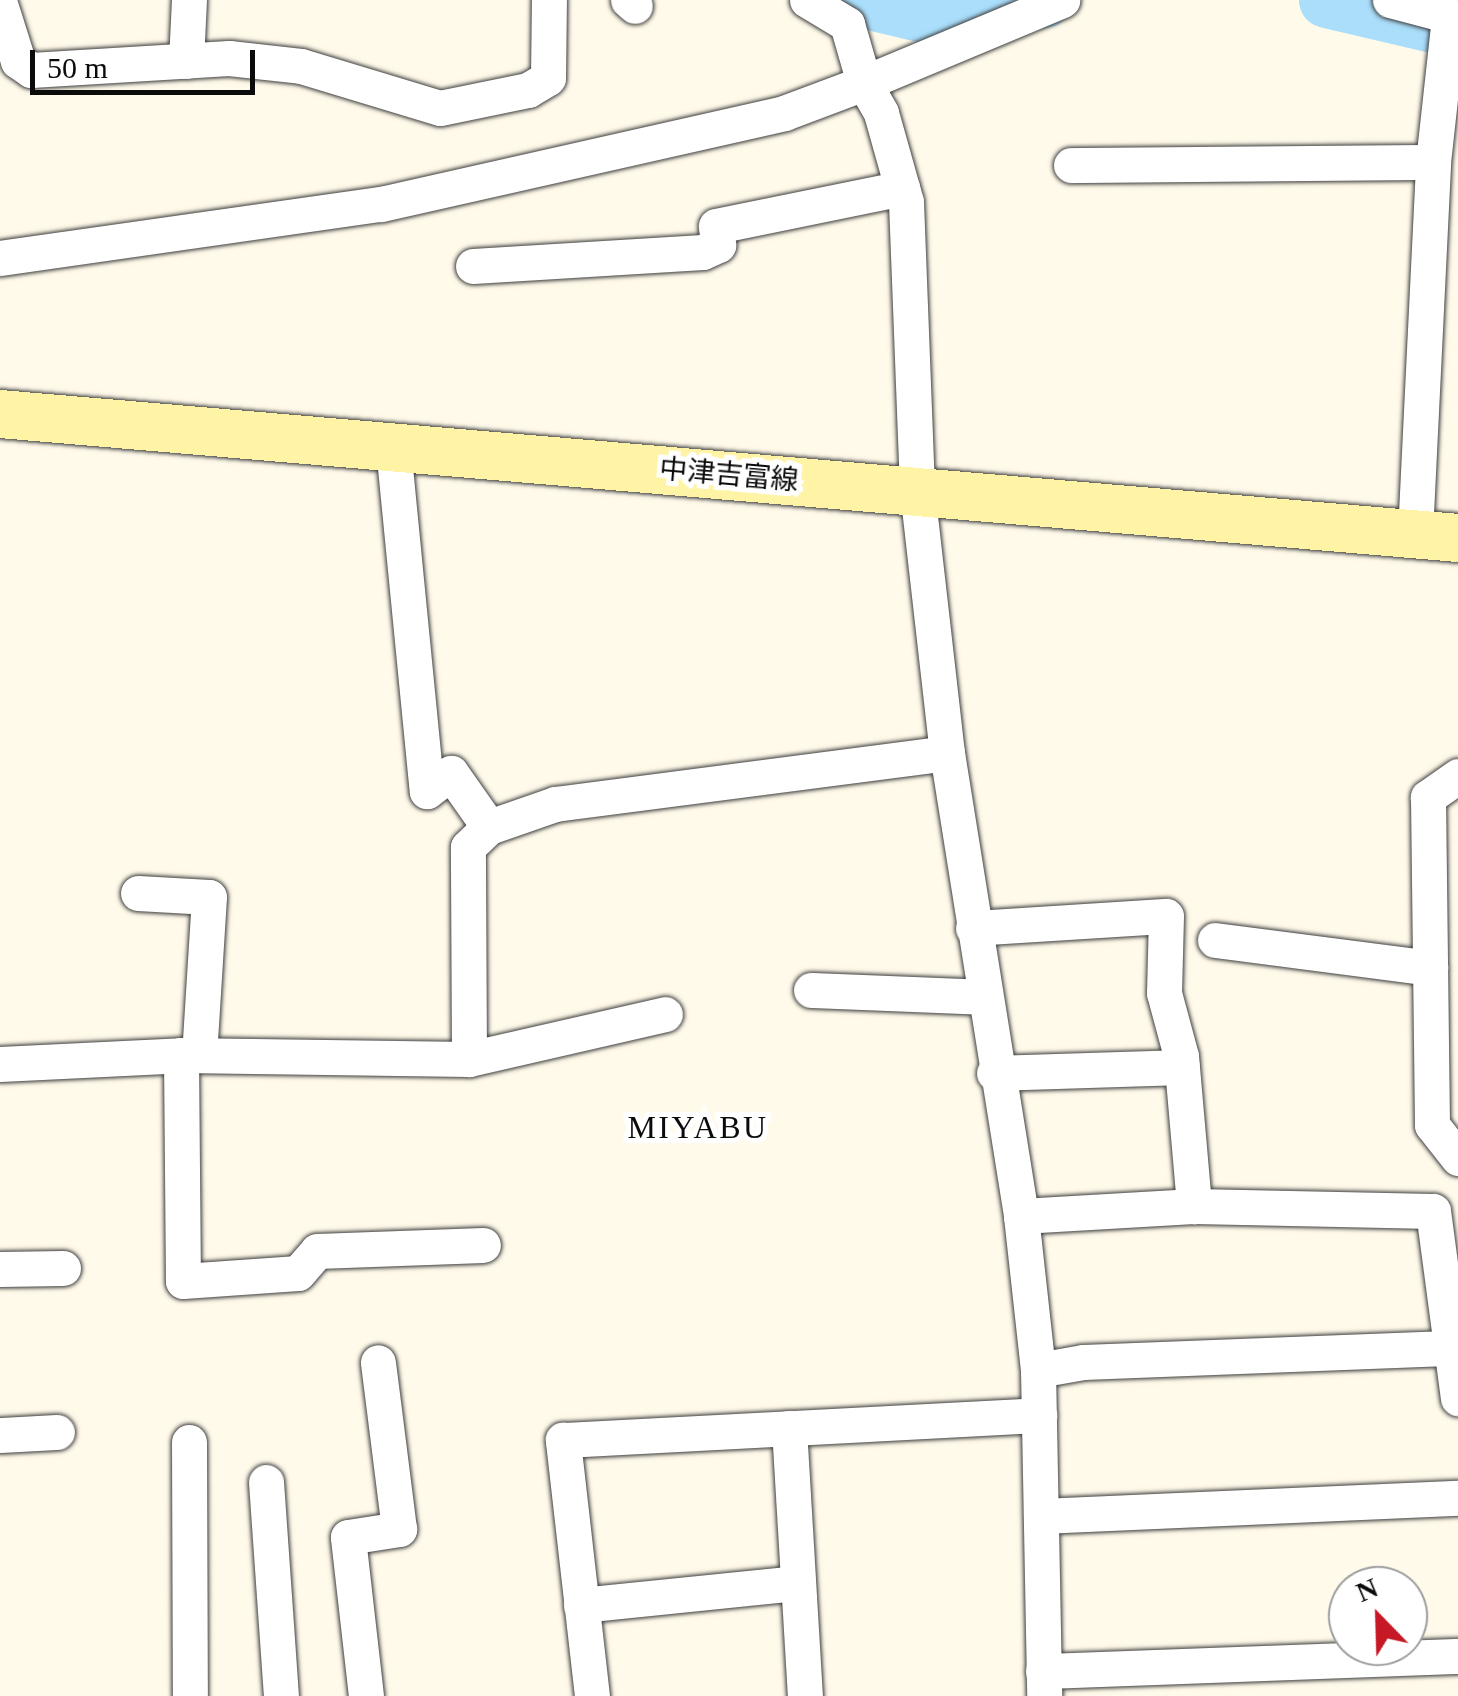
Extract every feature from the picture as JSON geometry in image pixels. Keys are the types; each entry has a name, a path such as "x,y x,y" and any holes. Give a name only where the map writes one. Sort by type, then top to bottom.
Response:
{"main road":[{"name":"中津吉富線","path":"0,414 1436,536"}],"street":[{"path":"186,61 189,0"},
{"path":"0,4 18,61 31,70 186,61 302,66 440,108 528,90 548,78 549,0"},
{"path":"807,0 847,24 864,83 881,113 902,188 914,320 917,490 947,754 994,1073 1020,1216 1038,1370 1044,1684 1458,1656"},
{"path":"1390,0 1453,17 1434,162 1436,536"},
{"path":"0,258 381,204 784,113 1056,1"},
{"path":"1071,165 1434,162"},
{"path":"472,266 703,252 718,246 716,226 902,188"},
{"path":"394,447 427,791 451,773 489,828"},
{"path":"469,1059 468,847 489,828 555,804 947,754"},
{"path":"1458,776 1428,797 1432,1125 1458,1158"},
{"path":"138,893 209,897 190,1055 184,1281 298,1273 318,1251 483,1246"},
{"path":"973,928 1166,916 1164,993 1182,1067 1194,1206"},
{"path":"1215,940 1430,968"},
{"path":"811,990 983,996"},
{"path":"0,1064 190,1055 469,1059 665,1014"},
{"path":"994,1073 1182,1067"},
{"path":"1020,1216 1194,1206 1434,1211 1458,1398"},
{"path":"0,1269 63,1268"},
{"path":"1038,1370 1083,1362 1454,1348"},
{"path":"366,1696 348,1536 398,1530 378,1362"},
{"path":"592,1696 562,1440 1039,1415"},
{"path":"788,1428 805,1696"},
{"path":"0,1434 56,1432"},
{"path":"189,1442 190,1696"},
{"path":"266,1482 281,1696"},
{"path":"1041,1516 1458,1498"},
{"path":"581,1605 798,1583"}],"waterway":[{"path":"861,0 941,19 1044,0"},
{"path":"1326,0 1450,29"}],"district":[{"name":"MIYABU","path":"698,1127"}]}
